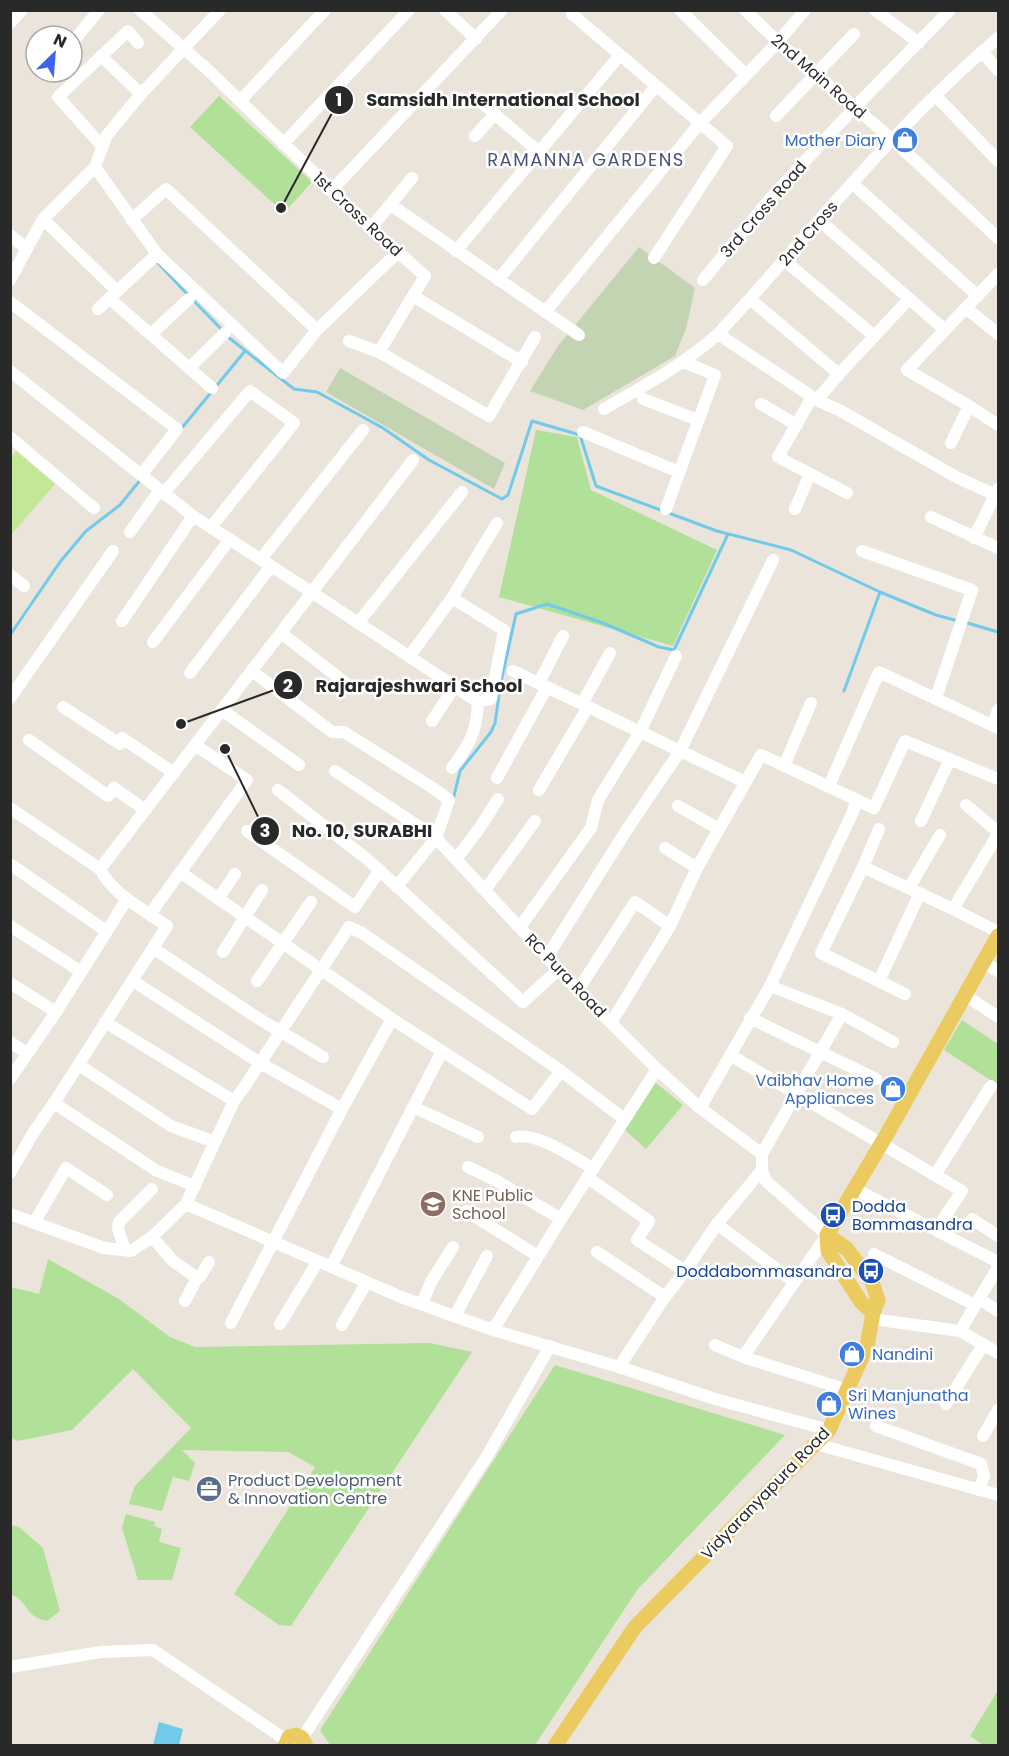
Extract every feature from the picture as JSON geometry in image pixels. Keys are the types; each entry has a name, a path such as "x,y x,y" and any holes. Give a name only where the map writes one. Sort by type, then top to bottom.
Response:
{"main road":[{"path":"827,1235 999,934"},
{"name":"Vidyaranyapura Road","path":"555,1746 635,1627 829,1430 867,1346 878,1300 872,1282 847,1249 827,1235"},
{"path":"286,1743 296,1735 304,1742"}],"street":[{"path":"10,23 22,10"},
{"path":"84,28 99,10"},
{"name":"1st Cross Road","path":"140,10 425,276 413,296"},
{"path":"240,101 325,10"},
{"path":"283,144 409,10"},
{"path":"445,10 476,39"},
{"path":"331,190 502,10"},
{"path":"680,10 746,75"},
{"name":"2nd Main Road","path":"746,10 778,42 855,106 999,238"},
{"path":"545,312 700,123 778,42 805,10"},
{"path":"875,10 919,43"},
{"name":"3rd Cross Road","path":"703,280 768,201 855,106 951,10"},
{"path":"10,280 43,219 95,167 107,135 217,11"},
{"path":"572,14 727,146 654,258"},
{"path":"103,147 58,97 128,31 138,43"},
{"path":"776,116 854,34"},
{"name":"2nd Cross","path":"604,409 684,362 718,334 852,183 936,96 999,38"},
{"path":"982,52 999,69"},
{"path":"456,250 620,55"},
{"path":"101,56 141,94"},
{"path":"498,280 656,86"},
{"path":"936,96 999,161"},
{"path":"476,98 539,152"},
{"path":"475,136 495,114"},
{"path":"95,167 157,254 283,373 317,330 398,252"},
{"path":"371,228 412,178"},
{"path":"852,183 978,296"},
{"path":"131,220 166,189 317,330"},
{"path":"391,206 579,335"},
{"path":"43,219 151,334 212,388"},
{"path":"819,220 945,330"},
{"path":"10,235 27,249"},
{"path":"98,309 157,254"},
{"path":"784,260 873,335"},
{"path":"999,274 907,370 999,425"},
{"path":"379,352 413,296 522,362"},
{"path":"151,334 189,299"},
{"path":"750,299 839,374"},
{"path":"847,493 778,457 815,399 909,299"},
{"path":"10,302 177,429 141,475"},
{"path":"966,308 999,334"},
{"path":"189,368 225,333"},
{"path":"718,334 815,399 841,411 957,478 998,493 974,538"},
{"path":"349,341 379,352 489,416 535,337"},
{"path":"666,508 715,375 684,362"},
{"path":"10,371 193,516 478,702 491,699 504,630 452,598"},
{"path":"130,532 250,391 294,423 211,527"},
{"path":"643,399 698,420"},
{"path":"761,404 797,425"},
{"path":"951,443 969,406"},
{"path":"190,673 266,562 363,430"},
{"path":"583,432 679,472"},
{"path":"10,437 94,508"},
{"path":"100,869 413,460"},
{"path":"795,509 810,474"},
{"path":"358,623 462,492"},
{"path":"122,621 193,516"},
{"path":"931,517 999,548"},
{"path":"409,657 452,598 497,524"},
{"path":"153,642 230,539"},
{"path":"10,698 113,551"},
{"path":"862,551 972,590 936,698"},
{"path":"547,957 626,831 680,751 773,560"},
{"path":"10,575 24,586"},
{"path":"282,633 347,684"},
{"path":"497,778 543,685 563,636"},
{"path":"539,790 610,653"},
{"path":"520,927 591,828 598,800 640,732 676,656"},
{"path":"252,671 332,732 344,732 449,800 436,838 397,886"},
{"path":"513,671 745,782"},
{"path":"829,786 879,672 996,726 999,710"},
{"path":"432,721 455,686"},
{"path":"452,768 471,743 477,722 478,702"},
{"path":"784,766 811,703"},
{"path":"63,707 120,744 122,738 174,773"},
{"path":"222,710 299,765"},
{"path":"29,740 108,796 114,788 145,810"},
{"path":"611,1023 670,926 697,868 761,755 874,808 905,741 999,779"},
{"path":"150,914 247,780 195,746"},
{"path":"921,821 950,759"},
{"name":"RC Pura Road","path":"335,771 436,838 578,990 657,1069 700,1108 762,1154"},
{"path":"278,790 380,870 523,1002 559,969"},
{"path":"456,859 498,799"},
{"path":"700,1108 770,986 853,812 856,800"},
{"path":"953,909 999,833 966,805"},
{"path":"678,806 719,829"},
{"path":"10,808 100,869 105,880 166,926 133,981 35,1130 10,1173"},
{"path":"485,890 535,821"},
{"path":"879,829 821,953 905,994"},
{"path":"247,831 356,907 380,870"},
{"path":"879,981 914,891 940,835"},
{"path":"665,848 697,868"},
{"path":"10,864 106,931"},
{"path":"863,867 953,909 999,934"},
{"path":"180,872 392,1019 532,1109 561,1071"},
{"path":"218,899 235,874"},
{"path":"223,952 262,890"},
{"path":"10,1079 56,1012 127,898"},
{"path":"257,981 311,902"},
{"path":"578,990 635,902 670,926"},
{"path":"10,926 80,971"},
{"path":"10,1214 104,1248 131,1251 152,1236 186,1204 234,1101 349,927 362,933 561,1071 624,1119"},
{"path":"153,948 280,1032 323,1057"},
{"path":"983,963 999,971"},
{"path":"133,981 260,1063 342,1109"},
{"path":"10,983 56,1012"},
{"path":"770,986 842,1014 893,1042"},
{"path":"965,995 999,1017"},
{"path":"743,1357 827,1235 766,1181 762,1170 762,1154 842,1014"},
{"path":"750,1018 876,1079"},
{"path":"231,1323 342,1109 392,1019"},
{"path":"105,1022 234,1101"},
{"path":"10,1042 27,1053"},
{"path":"331,1266 442,1051"},
{"path":"730,1054 962,1191 936,1230"},
{"path":"79,1065 171,1126 215,1142"},
{"path":"493,1330 657,1069"},
{"path":"934,1175 991,1086"},
{"path":"54,1103 157,1171 195,1186"},
{"path":"413,1107 478,1137"},
{"path":"516,1137 521,1136 547,1144 590,1173 649,1221 637,1240 686,1272"},
{"path":"468,1167 497,1181 561,1219"},
{"path":"34,1223 66,1168 107,1195"},
{"path":"619,1367 717,1224 762,1170"},
{"path":"125,1250 118,1229 119,1222 152,1189"},
{"path":"855,1189 999,1262"},
{"path":"186,1204 367,1282 493,1330 619,1367 715,1399 829,1430"},
{"path":"466,1211 538,1256"},
{"path":"972,1219 999,1236"},
{"path":"717,1224 794,1282"},
{"path":"152,1236 173,1261 197,1278"},
{"path":"422,1304 453,1247"},
{"path":"597,1252 665,1297"},
{"path":"874,1254 999,1311"},
{"path":"455,1316 488,1256"},
{"path":"280,1324 318,1261"},
{"path":"185,1301 208,1262"},
{"path":"960,1331 999,1267"},
{"path":"342,1324 367,1282"},
{"path":"873,1316 960,1331 999,1353"},
{"path":"715,1345 743,1357 847,1390"},
{"path":"946,1404 983,1345"},
{"path":"304,1742 488,1456 550,1346"},
{"path":"983,1436 999,1410"},
{"path":"876,1426 981,1464 984,1476 978,1490"},
{"path":"816,1444 999,1495"},
{"path":"10,1667 101,1652 153,1650 286,1743"}],"green space":[{"path":"219,96 312,182 284,213 190,127"},
{"path":"639,247 695,288 686,329 675,356 583,410 530,391 558,346"},
{"path":"340,368 505,463 494,489 326,392"},
{"path":"536,430 577,437 591,490 717,550 673,646 499,597"},
{"path":"16,451 55,484 11,535 11,458"},
{"path":"962,1020 998,1044 998,1085 944,1050"},
{"path":"655,1082 683,1105 646,1149 625,1130"},
{"path":"48,1259 119,1299 170,1337 195,1347 430,1343 472,1352 291,1626 279,1625 234,1594 315,1467 288,1452 182,1450 195,1463 189,1481 173,1477 162,1511 129,1504 134,1487 191,1428 133,1369 72,1430 18,1441 11,1438 11,1287 39,1294"},
{"path":"555,1365 785,1435 637,1590 535,1745 330,1745 320,1730"},
{"path":"126,1514 155,1522 154,1526 162,1529 159,1542 181,1548 172,1580 138,1580 122,1528"},
{"path":"11,1525 19,1527 43,1548 60,1611 47,1621 30,1613 17,1597 11,1594"},
{"path":"997,1692 998,1745 983,1745 970,1736"}],"water":[{"path":"159,1722 183,1729 179,1745 153,1745"}],"waterway":[{"path":"158,263 188,295"},
{"path":"193,300 224,332"},
{"path":"228,337 294,389 317,392 383,428 429,460 502,499 508,495 532,421 580,435 596,486 717,531 791,550 880,592 936,615 958,621"},
{"path":"181,429 245,351"},
{"path":"10,635 60,562 86,531 120,505 141,479"},
{"path":"453,800 460,771 491,732 495,723 501,682 516,614 547,604 603,623 659,647 674,650 728,534"},
{"path":"844,691 880,592"},
{"path":"964,622 998,632"}],"place":[{"name":"Mother Diary","path":"905,140"},
{"name":"Samsidh International School","path":"281,208"},
{"name":"Rajarajeshwari School","path":"181,724"},
{"name":"No. 10, SURABHI","path":"225,749"},
{"name":"Vaibhav Home Appliances","path":"893,1089"},
{"name":"KNE Public School","path":"433,1204"},
{"name":"Dodda Bommasandra","path":"833,1215"},
{"name":"Doddabommasandra","path":"871,1271"},
{"name":"Nandini","path":"852,1354"},
{"name":"Sri Manjunatha Wines","path":"829,1404"},
{"name":"Product Development & Innovation Centre","path":"209,1489"}],"district":[{"name":"RAMANNA GARDENS","path":"586,160"}]}
